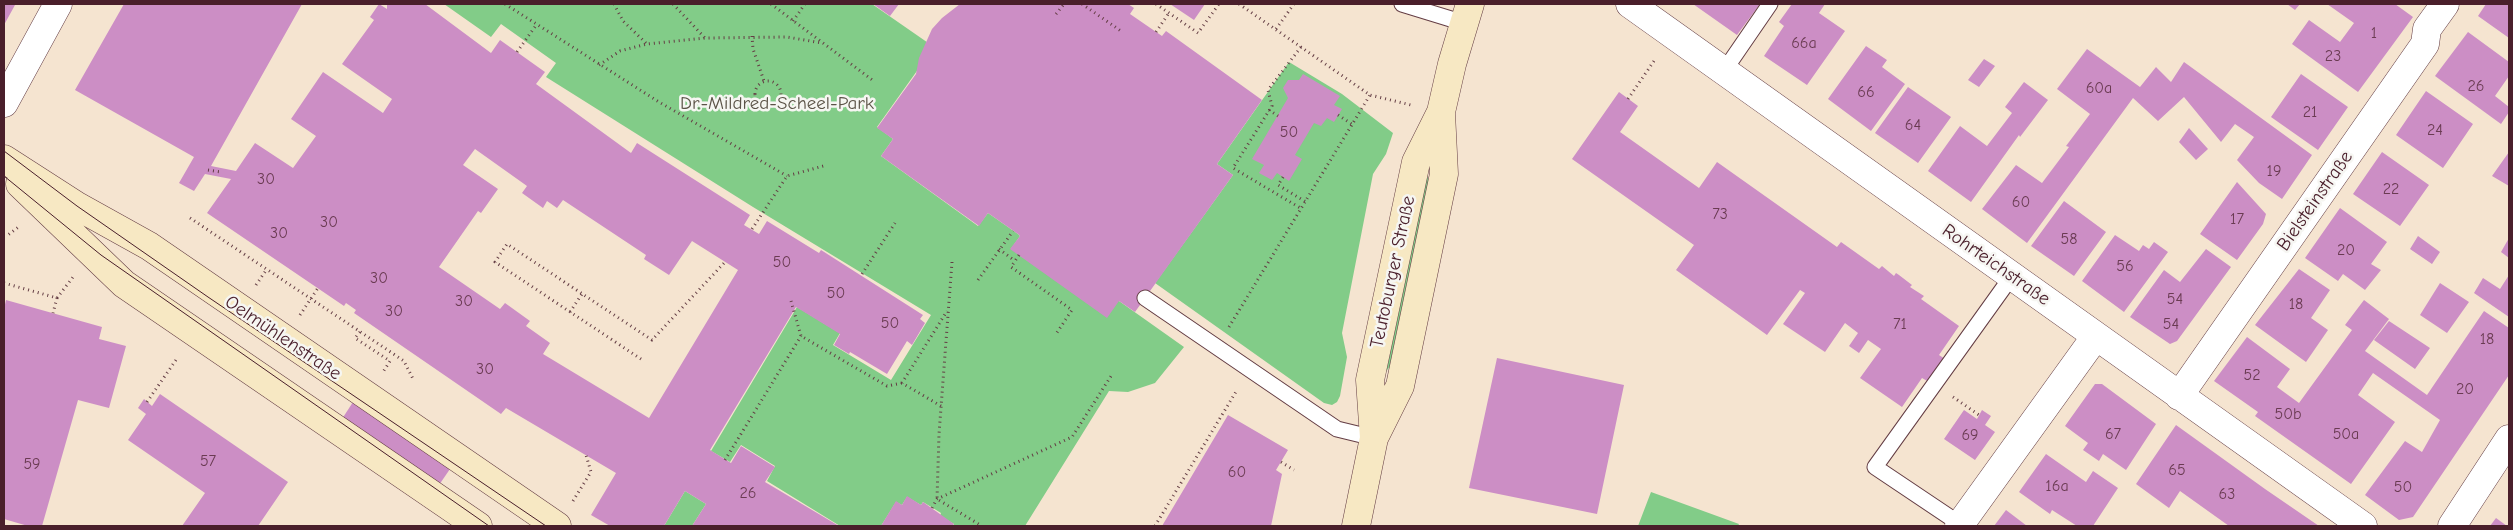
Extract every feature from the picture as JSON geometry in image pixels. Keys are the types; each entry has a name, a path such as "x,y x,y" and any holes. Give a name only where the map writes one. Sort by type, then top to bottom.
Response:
{"street":[{"path":"4,103 58,4"},
{"name":"Rohrteichstraße","path":"1630,4 2363,526"},
{"name":"Bielsteinstraße","path":"2179,396 2425,44 2427,29 2443,4"},
{"name":"Teutoburger Straße","path":"1356,526 1374,438 1370,380 1416,162 1440,112 1467,13"},
{"name":"Oelmühlenstraße","path":"4,159 77,206 149,246 563,517"},
{"path":"4,167 124,284 478,526"},
{"path":"1960,525 2096,336"},
{"path":"2452,526 2509,439"}],"lane":[{"path":"1402,4 1467,13"},
{"path":"1724,71 1770,4"},
{"path":"1960,525 1876,467 2012,276"},
{"path":"1145,298 1337,429 1374,438"}],"path":[{"path":"505,4 599,65 787,176"},
{"path":"614,4 615,12 647,44"},
{"path":"673,4 685,19 705,38"},
{"path":"771,4 875,82"},
{"path":"793,21 805,4"},
{"path":"1056,14 1064,4"},
{"path":"1082,4 1121,31"},
{"path":"1156,4 1198,33 1219,4"},
{"path":"1239,4 1370,95 1440,112"},
{"path":"1276,29 1294,4"},
{"path":"1156,32 1169,13"},
{"path":"517,52 537,24"},
{"path":"1628,99 1673,34"},
{"path":"752,36 752,49 764,81"},
{"path":"599,65 620,51 647,44 705,38 787,36 822,43"},
{"path":"1301,46 1268,90 1272,106 1234,168 1302,209"},
{"path":"764,81 776,83 780,90 780,98 772,106 759,104 755,95 757,87 764,81"},
{"path":"1216,348 1370,95"},
{"path":"1269,110 1278,116"},
{"path":"1338,116 1353,125"},
{"path":"752,229 787,176 827,165"},
{"path":"208,170 221,172"},
{"path":"1283,177 1278,184 1306,202"},
{"path":"190,218 404,361 414,381"},
{"path":"862,274 895,223"},
{"path":"4,235 8,235 20,226"},
{"path":"978,280 1012,230"},
{"path":"640,359 495,262 507,244 652,340 725,262"},
{"path":"999,250 1015,261"},
{"path":"1019,255 1011,267 1072,310 1056,334"},
{"path":"932,508 937,498 947,311 952,262"},
{"path":"53,313 57,298 74,276"},
{"path":"4,283 57,298"},
{"path":"297,319 318,288"},
{"path":"570,312 582,294"},
{"path":"791,301 801,336 887,386 902,384 941,406"},
{"path":"902,384 947,311"},
{"path":"360,332 355,338 390,361 380,375"},
{"path":"725,460 801,336"},
{"path":"147,402 182,352"},
{"path":"1155,526 1250,370"},
{"path":"937,498 1072,438 1113,373"},
{"path":"1935,383 1979,415"},
{"path":"1217,424 1221,426"},
{"path":"563,517 591,472 586,455"},
{"path":"1281,462 1294,470"},
{"path":"937,498 982,526"}],"green space":[{"name":"Dr.-Mildred-Scheel-Park","path":"444,4 872,4 934,47 877,127 893,139 881,156 978,226 988,213 1018,234 1020,236 1011,249 1119,301 1184,347 1155,383 1128,392 1109,391 1025,526 953,526 954,524 940,516 941,513 923,502 921,505 907,497 902,505 896,502 881,526 840,526 767,481 775,466 741,445 730,462 711,451 797,307 840,333 833,345 891,380 931,315 753,207 546,77 556,63 501,24 491,37"},
{"path":"1289,62 1342,94 1393,133 1386,154 1373,174 1342,333 1347,357 1340,396 1337,402 1332,405 1324,403 1155,283 1233,175 1217,164"},
{"path":"1427,174 1432,197 1399,354 1385,373"},
{"path":"685,491 706,504 692,526 664,526"},
{"path":"1651,492 1739,524 1738,526 1638,526"}],"building":[{"path":"4,4 15,5 4,25"},
{"path":"124,4 302,4 211,166 236,171 255,143 293,168 316,136 291,119 323,72 383,113 392,99 342,64 374,20 370,17 379,4 387,9 387,4 425,4 491,53 500,40 545,72 536,84 631,153 637,143 750,215 744,225 759,234 767,221 819,253 821,250 923,315 920,319 925,323 912,345 907,341 887,374 850,352 849,354 834,345 840,334 796,307 710,450 731,463 741,446 775,467 765,482 839,526 692,526 706,504 685,491 664,526 610,526 591,515 616,473 506,408 501,414 354,313 356,310 346,303 344,306 207,213 231,179 205,174 194,191 179,183 194,157 75,90","holes":["475,149 527,186 522,193 543,208 547,201 557,208 563,200 646,255 644,259 669,275 692,241 738,270 649,418 543,354 550,343 526,326 530,321 505,303 500,309 439,267 478,211 481,213 498,189 463,165"]},
{"path":"873,4 899,4 890,16"},
{"path":"960,4 1128,4 1134,8 1130,14 1162,36 1166,31 1262,100 1217,164 1233,175 1135,312 1119,301 1107,318 1010,249 1020,236 1018,234 988,213 979,226 881,156 893,139 877,128 916,74 919,58 932,29 942,18"},
{"path":"1170,4 1205,4 1194,20"},
{"path":"1693,4 1760,4 1737,35"},
{"path":"1792,4 1825,4 1819,13 1845,31 1807,85 1764,56 1784,26 1779,22"},
{"path":"2287,4 2300,4 2295,10"},
{"path":"2327,4 2395,4 2413,17 2358,92 2292,44 2309,20 2340,42 2354,23"},
{"path":"2486,4 2509,4 2509,38 2478,16"},
{"path":"2468,32 2509,62 2509,76 2495,96 2509,107 2509,112 2501,124 2435,76"},
{"path":"1866,46 1887,60 1882,67 1905,84 1871,131 1828,99"},
{"path":"2087,49 2140,87 2156,67 2171,82 2184,62 2312,155 2282,199 2259,183 2237,160 2254,137 2235,124 2221,142 2184,97 2158,121 2133,98 2027,243 1982,209 2016,165 2042,183 2069,147 2066,146 2090,114 2057,89"},
{"path":"1984,59 1995,66 1979,87 1968,80"},
{"path":"1303,74 1340,96 1334,105 1342,109 1334,122 1327,118 1321,126 1314,123 1295,155 1302,159 1289,181 1277,173 1272,180 1259,173 1264,165 1252,159 1288,98 1283,88 1288,80 1299,80"},
{"path":"2301,74 2348,107 2318,150 2271,117"},
{"path":"2024,82 2048,100 2020,137 2019,135 1971,202 1928,171 1960,126 1987,146 2012,113 2005,107"},
{"path":"1908,87 1951,117 1918,163 1875,133"},
{"path":"2426,91 2473,124 2443,168 2396,135"},
{"path":"1619,92 1638,106 1620,132 1699,188 1717,162 1837,247 1841,242 1879,269 1882,266 1894,276 1896,273 1899,275 1912,285 1910,287 1924,296 1921,299 1959,326 1939,355 1945,359 1929,382 1922,378 1902,407 1860,378 1881,349 1868,340 1859,353 1849,346 1858,333 1845,323 1825,352 1783,324 1805,293 1800,290 1767,335 1676,270 1694,245 1572,159"},
{"path":"2189,128 2208,149 2196,160 2179,142"},
{"path":"2382,152 2429,185 2400,226 2353,194"},
{"path":"2509,152 2509,186 2492,176"},
{"path":"2237,182 2266,214 2263,224 2237,260 2200,234"},
{"path":"2064,201 2106,232 2074,276 2031,246"},
{"path":"2340,208 2387,242 2371,264 2381,270 2365,290 2343,274 2338,281 2305,258"},
{"path":"2115,235 2139,251 2143,245 2149,249 2154,242 2168,252 2124,312 2082,281"},
{"path":"2418,236 2440,252 2432,264 2410,249"},
{"path":"2509,238 2509,258 2501,252"},
{"path":"2206,249 2231,267 2177,341 2170,344 2130,317 2164,270 2180,282"},
{"path":"2299,269 2330,290 2311,318 2328,330 2306,362 2255,325"},
{"path":"2509,275 2509,317 2474,293 2483,278 2500,289"},
{"path":"2440,283 2469,302 2447,333 2420,315"},
{"path":"6,300 102,327 99,339 126,346 109,408 78,400 42,526 28,526 4,519 4,309"},
{"path":"2364,300 2389,319 2365,351 2427,395 2484,311 2509,328 2509,375 2413,517 2399,520 2365,495 2405,441 2422,452 2440,420 2373,373 2358,395 2395,422 2351,484 2255,416 2258,412 2214,381 2247,337 2290,369 2277,387 2299,403 2352,330 2345,325"},
{"path":"2389,321 2430,348 2415,369 2374,340"},
{"path":"1497,358 1624,385 1597,514 1469,488"},
{"path":"2095,384 2102,384 2156,424 2126,470 2103,454 2099,461 2083,450 2088,443 2065,426"},
{"path":"160,394 288,482 258,526 182,526 205,493 128,440 146,414 138,408 144,399 152,406"},
{"path":"353,402 450,469 439,485 342,419"},
{"path":"1964,410 1977,419 1982,410 1991,416 1985,425 1995,432 1975,460 1944,439"},
{"path":"1228,415 1288,450 1276,470 1282,474 1271,526 1162,526"},
{"path":"2176,425 2319,526 2229,526 2180,491 2169,508 2136,484"},
{"path":"2046,454 2086,482 2093,471 2118,488 2093,526 2077,526 2052,510 2050,514 2019,492"},
{"path":"907,496 921,505 923,502 954,524 952,526 881,526 896,501 902,505"},
{"path":"2006,510 2027,526 1994,526"},
{"path":"2496,518 2507,526 2490,526"}],"tram line":[{"path":"4,151 77,206 208,297 546,526"},
{"path":"4,176 101,255 489,526"}]}
